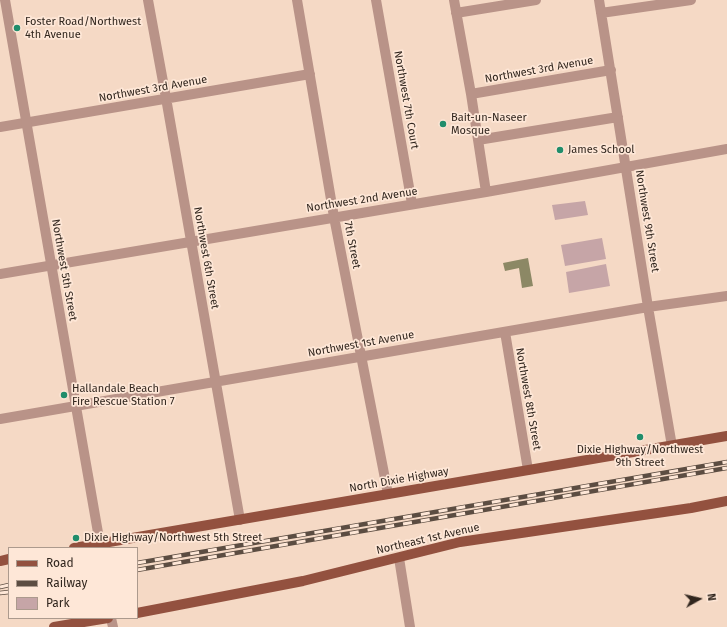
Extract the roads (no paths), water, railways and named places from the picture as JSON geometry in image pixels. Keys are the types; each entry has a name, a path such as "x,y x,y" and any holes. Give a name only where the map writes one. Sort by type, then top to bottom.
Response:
{"main road":[{"name":"North Dixie Highway","path":"80,547 727,436"},
{"name":"Northeast 1st Avenue","path":"138,613 303,581 460,542 691,508 727,501"},
{"path":"54,627 104,619"}],"street":[{"name":"Northwest 5th Street","path":"5,0 50,265 100,544"},
{"name":"Northwest 6th Street","path":"148,0 240,520"},
{"name":"7th Street","path":"297,0 334,217 388,494"},
{"name":"Northwest 7th Court","path":"376,0 412,204"},
{"path":"454,0 471,94 486,192"},
{"path":"456,13 536,0"},
{"name":"Northwest 9th Street","path":"599,0 627,167 648,307 672,446"},
{"path":"601,14 691,0"},
{"name":"Northwest 3rd Avenue","path":"471,94 611,70"},
{"name":"Northwest 3rd Avenue","path":"0,127 310,74"},
{"path":"478,140 618,117"},
{"name":"Northwest 2nd Avenue","path":"0,274 486,192 727,149"},
{"name":"Northwest 1st Avenue","path":"0,419 648,307 727,296"},
{"name":"Northwest 8th Street","path":"505,332 528,470"},
{"path":"399,558 410,627"}],"railway":[{"path":"138,563 727,462"},
{"path":"138,570 727,468"},
{"path":"0,587 8,585"},
{"path":"0,593 8,592"}],"place":[{"name":"Foster Road/Northwest 4th Avenue","path":"17,28"},
{"name":"Bait-un-Naseer Mosque","path":"443,124"},
{"name":"James School","path":"560,150"},
{"name":"Hallandale Beach Fire Rescue Station 7","path":"64,395"},
{"name":"Dixie Highway/Northwest 9th Street","path":"640,437"},
{"name":"Dixie Highway/Northwest 5th Street","path":"76,538"}]}
